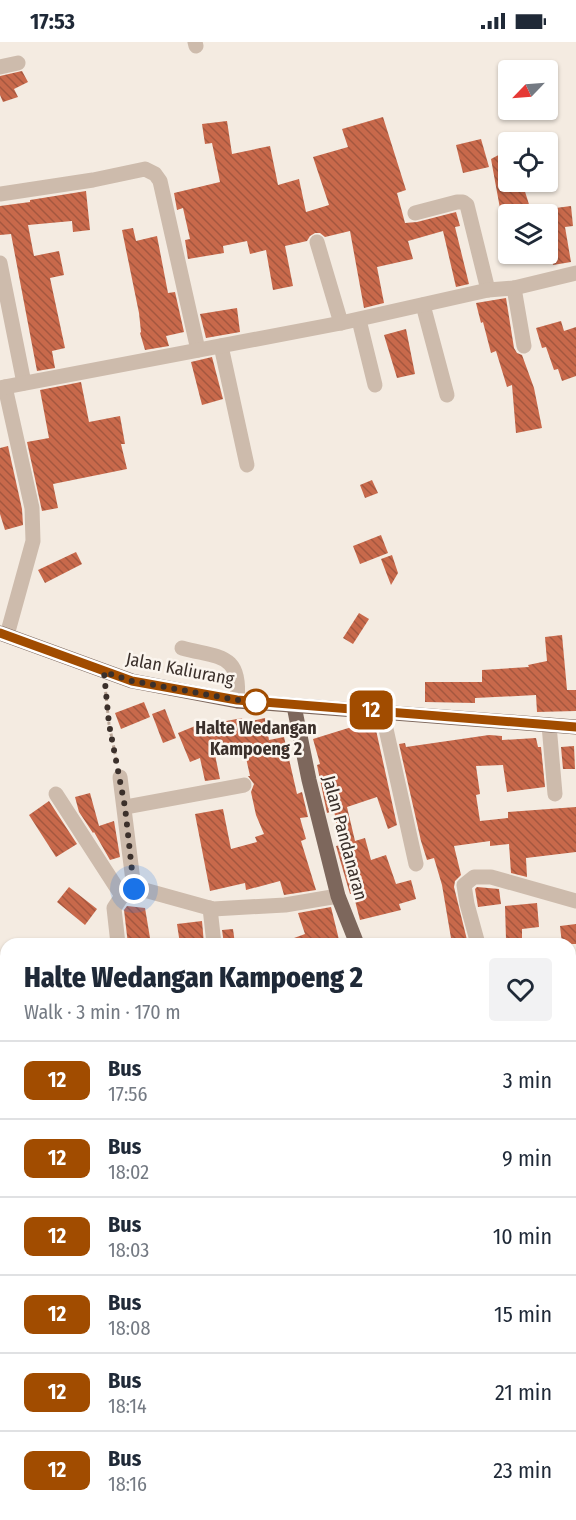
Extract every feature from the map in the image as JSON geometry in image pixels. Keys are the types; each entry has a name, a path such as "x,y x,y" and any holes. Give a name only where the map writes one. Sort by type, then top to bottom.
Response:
{"main road":[{"name":"Jalan Kaliurang","path":"4,634 132,681 237,700 576,727"},
{"name":"Jalan Pandanaran","path":"294,706 309,780 339,896 355,938"}],"street":[{"path":"0,68 18,63"},
{"path":"0,194 93,180 137,170 145,169 155,174 160,181 198,350"},
{"path":"415,213 457,202 467,205 488,290"},
{"path":"317,242 341,323"},
{"path":"0,263 24,383"},
{"path":"4,634 33,541 32,508 2,387 359,320 488,290 514,288 576,273"},
{"path":"514,288 524,346"},
{"path":"423,305 447,394"},
{"path":"359,320 375,385"},
{"path":"220,346 247,465"},
{"path":"182,648 218,656 229,663 237,673 237,700"},
{"path":"382,711 416,864"},
{"path":"549,725 555,794"},
{"path":"117,938 114,908 128,892 125,807 120,777"},
{"path":"125,807 244,785"},
{"path":"56,794 128,892 210,908 285,905 339,896"},
{"path":"476,938 464,885 474,877 491,877 576,901"},
{"path":"210,908 213,938"}],"path":[{"path":"104,672 109,724 120,777"}],"building":[{"path":"22,71 28,82 14,89 18,97 3,102 0,95 0,76"},
{"path":"383,117 406,190 397,193 405,223 456,212 460,226 455,227 469,284 456,287 443,231 408,241 413,259 377,267 384,303 364,308 350,231 325,237 320,233 315,233 307,241 285,246 293,286 273,290 266,250 250,254 247,241 223,246 224,253 188,259 185,240 190,239 183,208 177,210 174,193 220,182 212,143 205,144 202,124 227,121 232,154 270,146 278,185 299,179 306,212 329,205 313,157 348,147 342,129"},
{"path":"481,139 489,167 463,173 456,145"},
{"path":"498,155 498,192 525,192 529,204 499,204 491,159"},
{"path":"86,191 90,230 73,232 72,221 28,225 34,256 59,251 64,275 50,278 65,348 52,351 55,368 37,371 11,234 0,235 0,206"},
{"path":"571,206 573,226 565,227 571,262 553,265 558,264 558,208"},
{"path":"133,228 136,241 157,236 168,293 175,292 184,332 166,336 169,346 145,350 122,230"},
{"path":"506,298 514,348 522,355 534,388 542,428 516,433 512,385 507,387 496,351 491,353 476,303"},
{"path":"237,308 240,332 206,338 200,314"},
{"path":"561,321 564,331 576,327 576,376 562,381 558,369 554,370 546,347 542,348 536,328"},
{"path":"406,329 415,374 397,378 384,335"},
{"path":"212,357 223,399 202,405 191,362"},
{"path":"81,382 89,422 120,416 125,444 121,444 127,469 53,484 58,508 42,511 27,442 49,438 40,390"},
{"path":"8,446 22,509 23,525 5,530 0,514 0,448"},
{"path":"372,480 378,493 365,498 360,485"},
{"path":"381,535 388,553 360,564 353,546"},
{"path":"76,552 82,564 45,583 38,570"},
{"path":"392,555 398,573 391,585 381,559"},
{"path":"359,613 369,619 353,644 343,638"},
{"path":"562,635 567,690 576,690 576,711 537,712 536,695 475,698 475,703 425,702 425,682 482,682 482,670 529,667 528,665 547,661 545,637"},
{"path":"144,702 150,717 121,729 115,713"},
{"path":"165,709 176,738 163,743 152,714"},
{"path":"242,718 243,723 265,718 269,740 284,737 297,794 302,792 308,817 300,818 306,839 301,841 316,890 284,895 280,881 246,890 245,883 210,891 195,814 223,809 231,849 257,842 255,837 264,834 256,815 251,792 254,784 248,776 250,776 243,744 214,750 220,779 205,781 200,758 190,762 178,733 200,724 200,726"},
{"path":"374,721 397,825 388,829 377,797 347,807 355,841 365,838 371,860 386,855 396,884 411,880 416,899 399,904 401,910 360,920 336,846 341,845 334,811 327,813 317,765 320,764 313,739"},
{"path":"489,735 502,736 502,740 536,738 538,747 541,747 545,787 507,792 503,765 476,766 480,794 476,795 480,821 508,818 508,812 576,807 576,852 526,858 527,877 511,873 509,844 490,846 490,841 454,846 461,875 455,881 454,887 467,938 451,938 442,885 434,858 427,860 421,841 399,744 405,743 406,747"},
{"path":"574,746 575,769 563,769 561,747"},
{"path":"90,793 99,826 114,821 120,857 110,860 79,812 75,797"},
{"path":"49,801 77,844 56,857 29,815"},
{"path":"69,887 97,909 85,925 57,902"},
{"path":"477,887 499,889 501,904 478,907 475,889"},
{"path":"537,903 539,927 522,929 522,938 506,938 505,906"},
{"path":"127,906 145,908 150,938 127,938 124,910"},
{"path":"331,907 339,938 294,938 305,934 298,913"},
{"path":"202,921 203,938 179,938 177,924"},
{"path":"576,924 576,938 561,938 560,926"},
{"path":"233,929 234,938 223,938 222,930"}],"bus line":[{"name":"12","path":"0,633 132,681 237,700 576,727"}],"place":[{"name":"Halte Wedangan Kampoeng 2","path":"256,702"}],"route":[{"path":"134,889 125,807 109,724 104,672 132,681 256,702"}]}
